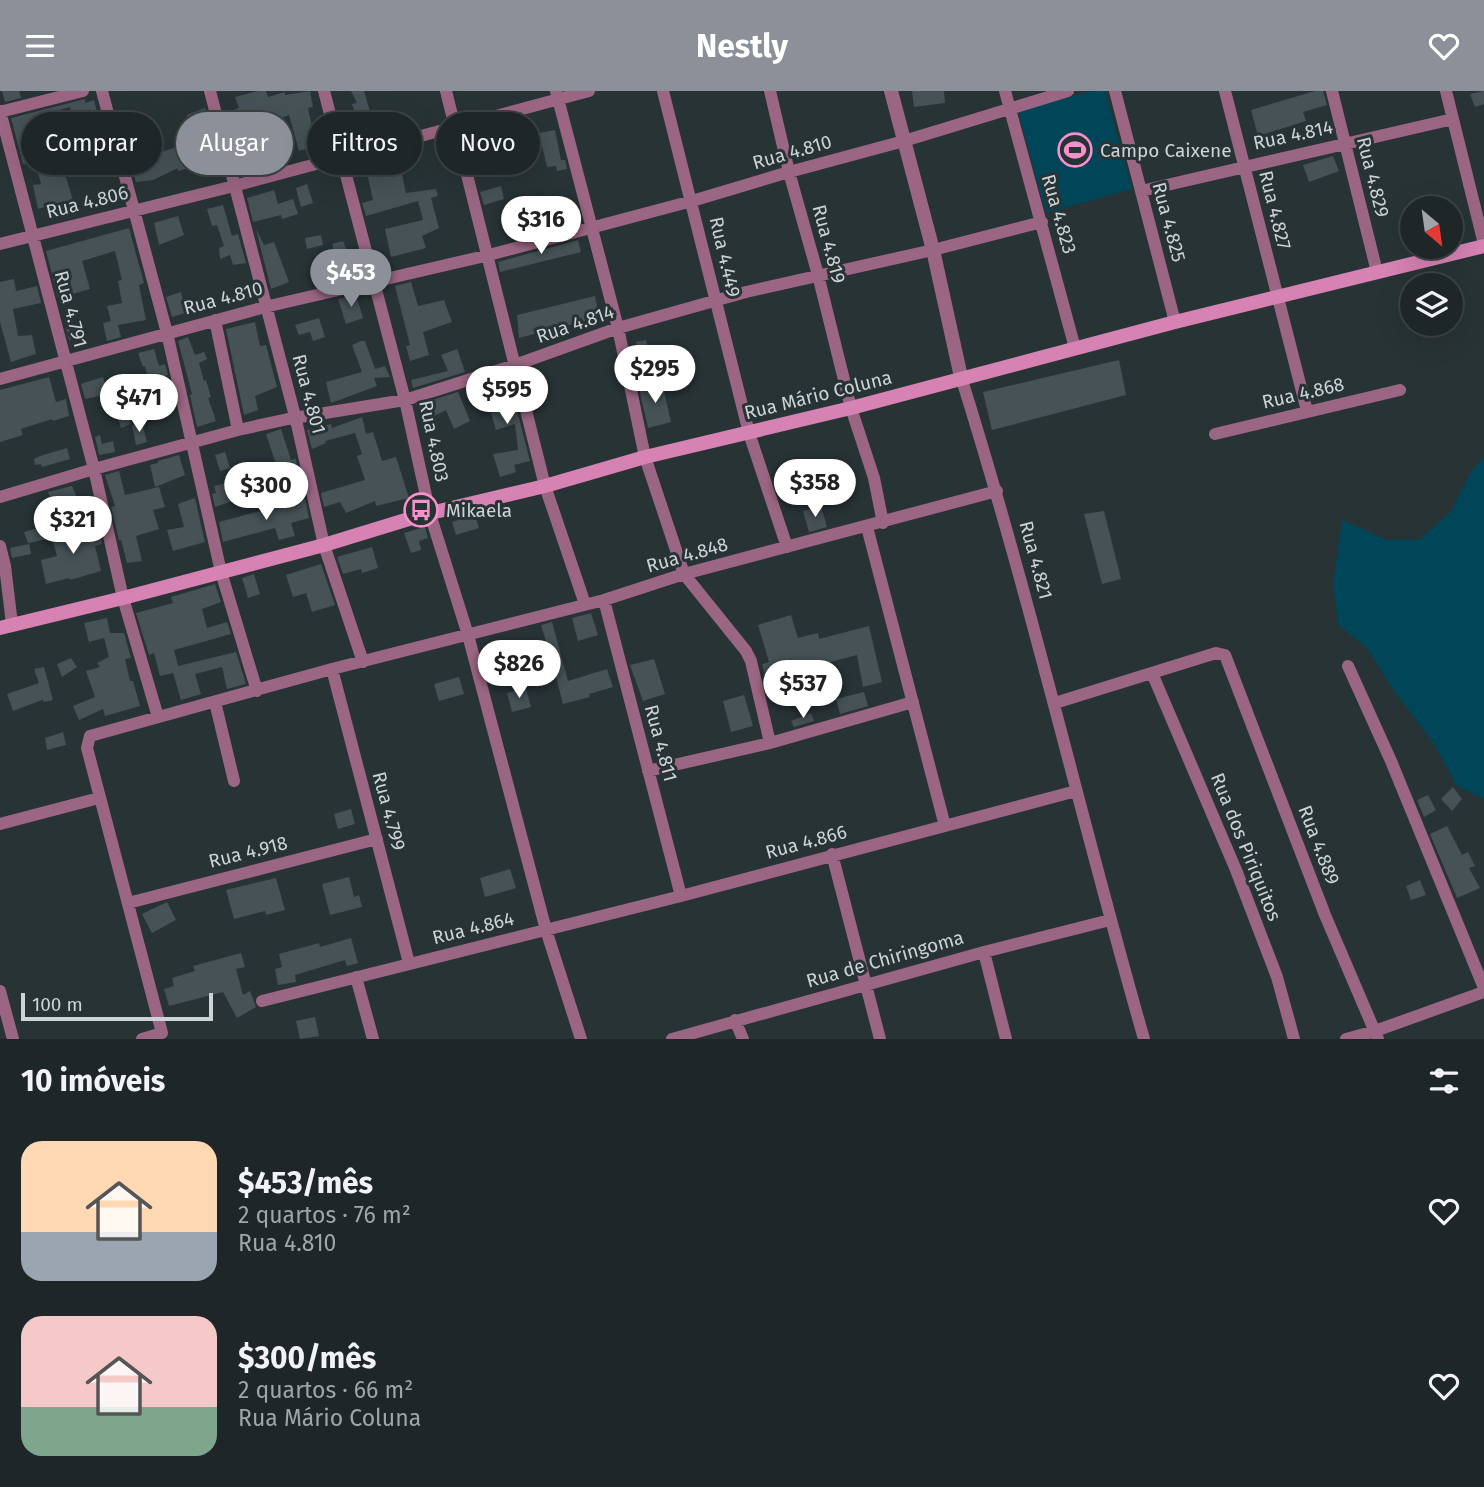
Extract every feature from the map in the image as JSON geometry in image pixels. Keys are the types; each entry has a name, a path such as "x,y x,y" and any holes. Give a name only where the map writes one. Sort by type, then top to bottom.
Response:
{"main road":[{"name":"Rua Mário Coluna","path":"6,626 324,545 645,457 851,408 961,377 1484,245"}],"street":[{"path":"0,112 83,91"},
{"path":"102,91 167,333 221,572 257,691"},
{"name":"Rua 4.801","path":"210,91 296,420 324,545 363,662"},
{"name":"Rua 4.803","path":"324,91 329,112"},
{"path":"446,91 451,112"},
{"name":"Rua 4.806","path":"504,112 557,95 589,91"},
{"name":"Rua 4.449","path":"663,91 749,433 787,547"},
{"name":"Rua 4.819","path":"771,91 789,172 851,408"},
{"name":"Rua 4.821","path":"891,91 933,250 961,377 997,491 1144,1039"},
{"name":"Rua 4.823","path":"1005,91 1075,348"},
{"name":"Rua 4.810","path":"0,379 265,307 485,256 692,201 1068,91"},
{"name":"Rua 4.825","path":"1115,91 1175,322"},
{"name":"Rua 4.827","path":"1225,91 1307,411"},
{"name":"Rua 4.829","path":"1332,91 1377,272"},
{"path":"1446,91 1484,245"},
{"path":"557,95 618,328 645,457 684,574 746,651 751,661 770,743"},
{"name":"Rua 4.791","path":"0,112 94,469 123,598 158,717"},
{"name":"Rua 4.814","path":"1141,191 1453,119"},
{"name":"Rua 4.806","path":"0,244 307,166"},
{"name":"Rua 4.803","path":"346,175 405,400 430,514 468,635 546,930 581,1039"},
{"path":"466,175 545,486 585,604"},
{"name":"Rua 4.814","path":"0,497 239,430 288,419 296,420 405,400 618,328 818,275 933,250 1042,222"},
{"path":"215,320 239,430"},
{"name":"Rua 4.868","path":"1215,434 1400,390"},
{"path":"851,408 874,478 883,523"},
{"name":"Rua 4.848","path":"99,798 87,748 88,739 97,733 332,669 604,600 684,574 997,491"},
{"path":"867,527 945,825"},
{"path":"0,546 5,566 6,626"},
{"name":"Rua 4.811","path":"604,600 681,896"},
{"name":"Rua 4.889","path":"1152,673 1216,653 1225,655 1325,915 1376,1035"},
{"path":"1346,1039 1376,1035 1484,990 1391,761 1348,666"},
{"name":"Rua 4.799","path":"332,669 409,963"},
{"path":"1055,703 1152,673"},
{"name":"Rua dos Piriquitos","path":"1152,673 1236,870 1283,993 1294,1039"},
{"path":"215,702 234,781"},
{"path":"648,771 770,743 913,702"},
{"name":"Rua 4.866","path":"546,930 1076,791"},
{"path":"0,824 99,798 162,1033 142,1039"},
{"name":"Rua 4.918","path":"128,903 376,839"},
{"path":"832,855 880,1039"},
{"name":"Rua de Chiringoma","path":"672,1039 984,952 1110,920"},
{"name":"Rua 4.864","path":"262,1002 546,930"},
{"path":"984,952 1006,1039"},
{"path":"355,977 373,1039"},
{"path":"0,991 13,1039"},
{"path":"735,1020 743,1039"}],"shaded area":[{"name":"Campo Caixene","path":"1092,91 1105,91 1132,189 1046,213 1018,111"},
{"path":"1484,457 1484,799 1457,786 1434,744 1394,691 1367,648 1338,625 1333,583 1342,520 1387,540 1419,540 1451,511 1471,471"}],"building":[{"path":"2,91 19,91 21,98 5,102"},
{"path":"258,91 266,91 268,97 285,92 285,95 310,91 313,107 308,108 307,112 307,149 299,151 293,129 293,112 228,112 239,108 235,97"},
{"path":"351,91 364,91 370,112 354,112 352,104 357,103"},
{"path":"912,91 944,91 945,103 914,107"},
{"path":"1323,91 1327,105 1303,112 1306,121 1258,136 1251,110"},
{"path":"1484,91 1484,104 1475,107 1470,94"},
{"path":"85,99 85,103 94,100 97,112 72,112 70,107 53,112 34,112"},
{"path":"21,115 21,156 11,118"},
{"path":"555,130 561,160 565,160 567,169 557,171 556,166 547,167 540,133"},
{"path":"176,147 176,169 153,180 136,182 134,175 162,175 162,152"},
{"path":"1333,156 1339,171 1309,182 1303,165"},
{"path":"39,175 65,175 73,200 38,209 33,185 41,184"},
{"path":"367,175 402,175 406,193 436,189 438,196 431,198 439,228 422,236 426,248 391,257 385,229 423,220 418,201 366,216 362,203 373,200"},
{"path":"307,184 313,203 301,207 296,188"},
{"path":"501,186 504,199 484,205 480,192"},
{"path":"274,190 278,204 293,199 298,214 282,219 281,215 253,222 247,198"},
{"path":"223,205 232,236 238,234 246,263 233,265 230,255 220,259 219,248 224,246 217,225 212,226 207,209"},
{"path":"178,216 184,235 159,245 154,223"},
{"path":"129,228 144,283 139,285 146,320 118,325 121,337 107,341 103,323 111,321 107,306 122,303 118,281 122,280 115,251 82,261 90,289 58,298 46,251"},
{"path":"256,229 264,245 274,242 289,282 271,289"},
{"path":"321,235 323,245 307,249 305,238"},
{"path":"578,240 581,252 500,272 498,262"},
{"path":"343,241 358,273 351,275 352,278 326,282 322,266 337,263 332,244"},
{"path":"14,279 16,291 37,286 41,303 13,309 18,336 32,335 36,354 11,362 0,322 0,282"},
{"path":"411,282 418,306 444,300 452,322 423,332 429,355 410,361 406,346 410,345 395,286"},
{"path":"181,292 186,313 172,317 166,297"},
{"path":"356,295 363,318 346,324 338,299"},
{"path":"595,296 599,317 519,338 517,315"},
{"path":"319,318 325,337 313,341 310,332 299,335 295,325"},
{"path":"255,322 260,346 266,345 277,387 255,396 258,410 244,415 226,329"},
{"path":"77,325 80,338 69,340 66,328"},
{"path":"188,337 195,355 204,352 207,359 199,363 216,421 197,427 190,395 192,394 178,341"},
{"path":"646,340 649,354 639,356 636,342"},
{"path":"365,341 375,369 385,366 390,377 374,378 377,386 331,403 326,382 362,372 352,345"},
{"path":"154,349 159,366 165,364 168,375 162,377 169,404 156,408 145,366 143,367 138,353"},
{"path":"457,349 465,372 413,388 411,380 448,371 441,355"},
{"path":"1119,360 1126,395 992,430 983,392"},
{"path":"508,376 530,461 514,465 516,472 500,477 493,454 518,450 515,424 496,430 487,399 495,397 491,382"},
{"path":"49,377 56,402 66,399 69,416 21,429 23,435 0,442 0,390"},
{"path":"103,377 108,394 85,399 81,384"},
{"path":"662,382 671,422 648,428 639,388"},
{"path":"458,392 470,421 454,429 446,410 430,418 423,403"},
{"path":"127,409 131,424 121,428 116,412"},
{"path":"362,417 366,434 373,432 382,461 396,457 409,498 376,506 375,501 346,513 340,502 324,507 321,493 365,480 357,456 362,454 355,433 325,441 326,443 312,449 307,430 331,424 332,428"},
{"path":"142,423 147,442 136,445 132,425"},
{"path":"281,429 291,460 296,459 300,480 293,482 292,473 280,476 266,434"},
{"path":"100,435 102,444 113,441 115,452 99,455 95,437"},
{"path":"67,448 70,459 42,467 41,464 35,465 34,459"},
{"path":"225,452 230,468 220,471 215,455"},
{"path":"179,455 185,475 155,487 150,465"},
{"path":"119,471 125,495 159,487 165,507 153,510 159,529 136,536 142,561 127,563 119,540 111,507 115,506 105,475"},
{"path":"266,471 270,488 258,492 253,473"},
{"path":"231,482 235,500 215,507 212,494 216,493 214,486"},
{"path":"72,486 80,505 69,508 67,501 53,505 48,492"},
{"path":"195,498 205,542 173,551 167,530 184,527 178,504"},
{"path":"305,499 309,518 291,523 295,536 279,540 275,528 223,542 219,522"},
{"path":"821,506 827,527 809,532 803,511"},
{"path":"1104,511 1121,579 1102,584 1084,514"},
{"path":"475,515 479,528 456,535 452,522"},
{"path":"49,525 52,538 28,543 24,532"},
{"path":"98,526 102,544 95,546 101,571 46,584 41,560 57,556 52,538"},
{"path":"425,527 428,538 419,541 421,550 411,553 404,533"},
{"path":"29,544 31,554 12,558 10,548"},
{"path":"372,547 378,568 362,573 361,569 343,574 337,557"},
{"path":"321,564 335,605 312,612 306,593 293,597 286,575"},
{"path":"254,574 260,594 248,598 242,578"},
{"path":"215,584 221,602 202,609 207,628 227,622 231,634 174,650 178,666 236,652 246,684 227,689 222,667 195,674 201,694 181,700 173,673 160,676 154,653 149,655 136,613 173,603 171,597"},
{"path":"591,613 598,635 578,641 572,618"},
{"path":"791,615 798,638 818,633 819,639 869,626 882,682 863,687 857,655 766,679 762,664 769,662 758,625"},
{"path":"107,618 110,633 124,633 131,658 125,659 140,706 105,716 103,709 79,720 73,706 95,697 86,671 100,667 97,663 109,657 104,638 89,642 84,623"},
{"path":"552,622 568,681 607,669 613,687 563,704 556,677 545,680 541,663 525,667 522,656 548,649 541,625"},
{"path":"71,658 77,667 62,677 57,664"},
{"path":"654,659 665,694 643,701 630,665"},
{"path":"44,667 53,700 44,702 41,697 42,700 13,711 7,694 39,683 34,669"},
{"path":"459,677 464,694 439,701 434,684"},
{"path":"526,688 531,707 512,712 507,693"},
{"path":"864,692 868,706 840,714 836,699"},
{"path":"744,695 753,726 731,732 723,701"},
{"path":"811,713 814,721 794,727 791,721"},
{"path":"63,732 66,745 47,750 45,738"},
{"path":"1453,787 1462,799 1452,811 1441,799"},
{"path":"1428,795 1436,810 1424,817 1417,800"},
{"path":"351,809 355,824 338,829 334,814"},
{"path":"1447,826 1462,855 1468,852 1475,866 1469,868 1480,888 1457,898 1430,834"},
{"path":"510,869 516,888 485,897 480,878"},
{"path":"349,877 354,897 359,895 362,907 330,915 322,884"},
{"path":"276,878 285,910 266,915 265,911 234,919 226,890"},
{"path":"1420,880 1426,895 1411,900 1406,886"},
{"path":"167,902 176,920 152,933 142,914"},
{"path":"351,938 358,963 347,966 345,960 295,975 296,982 278,985 275,969 282,967 279,954"},
{"path":"241,953 245,967 236,969 243,995 250,991 256,1007 237,1018 223,992 169,1006 164,989 174,986 172,978 195,971 193,966"},
{"path":"315,1017 319,1036 300,1039 296,1021"}],"place":[{"name":"Campo Caixene","path":"1075,150"},
{"name":"Mikaela","path":"421,510"}]}
